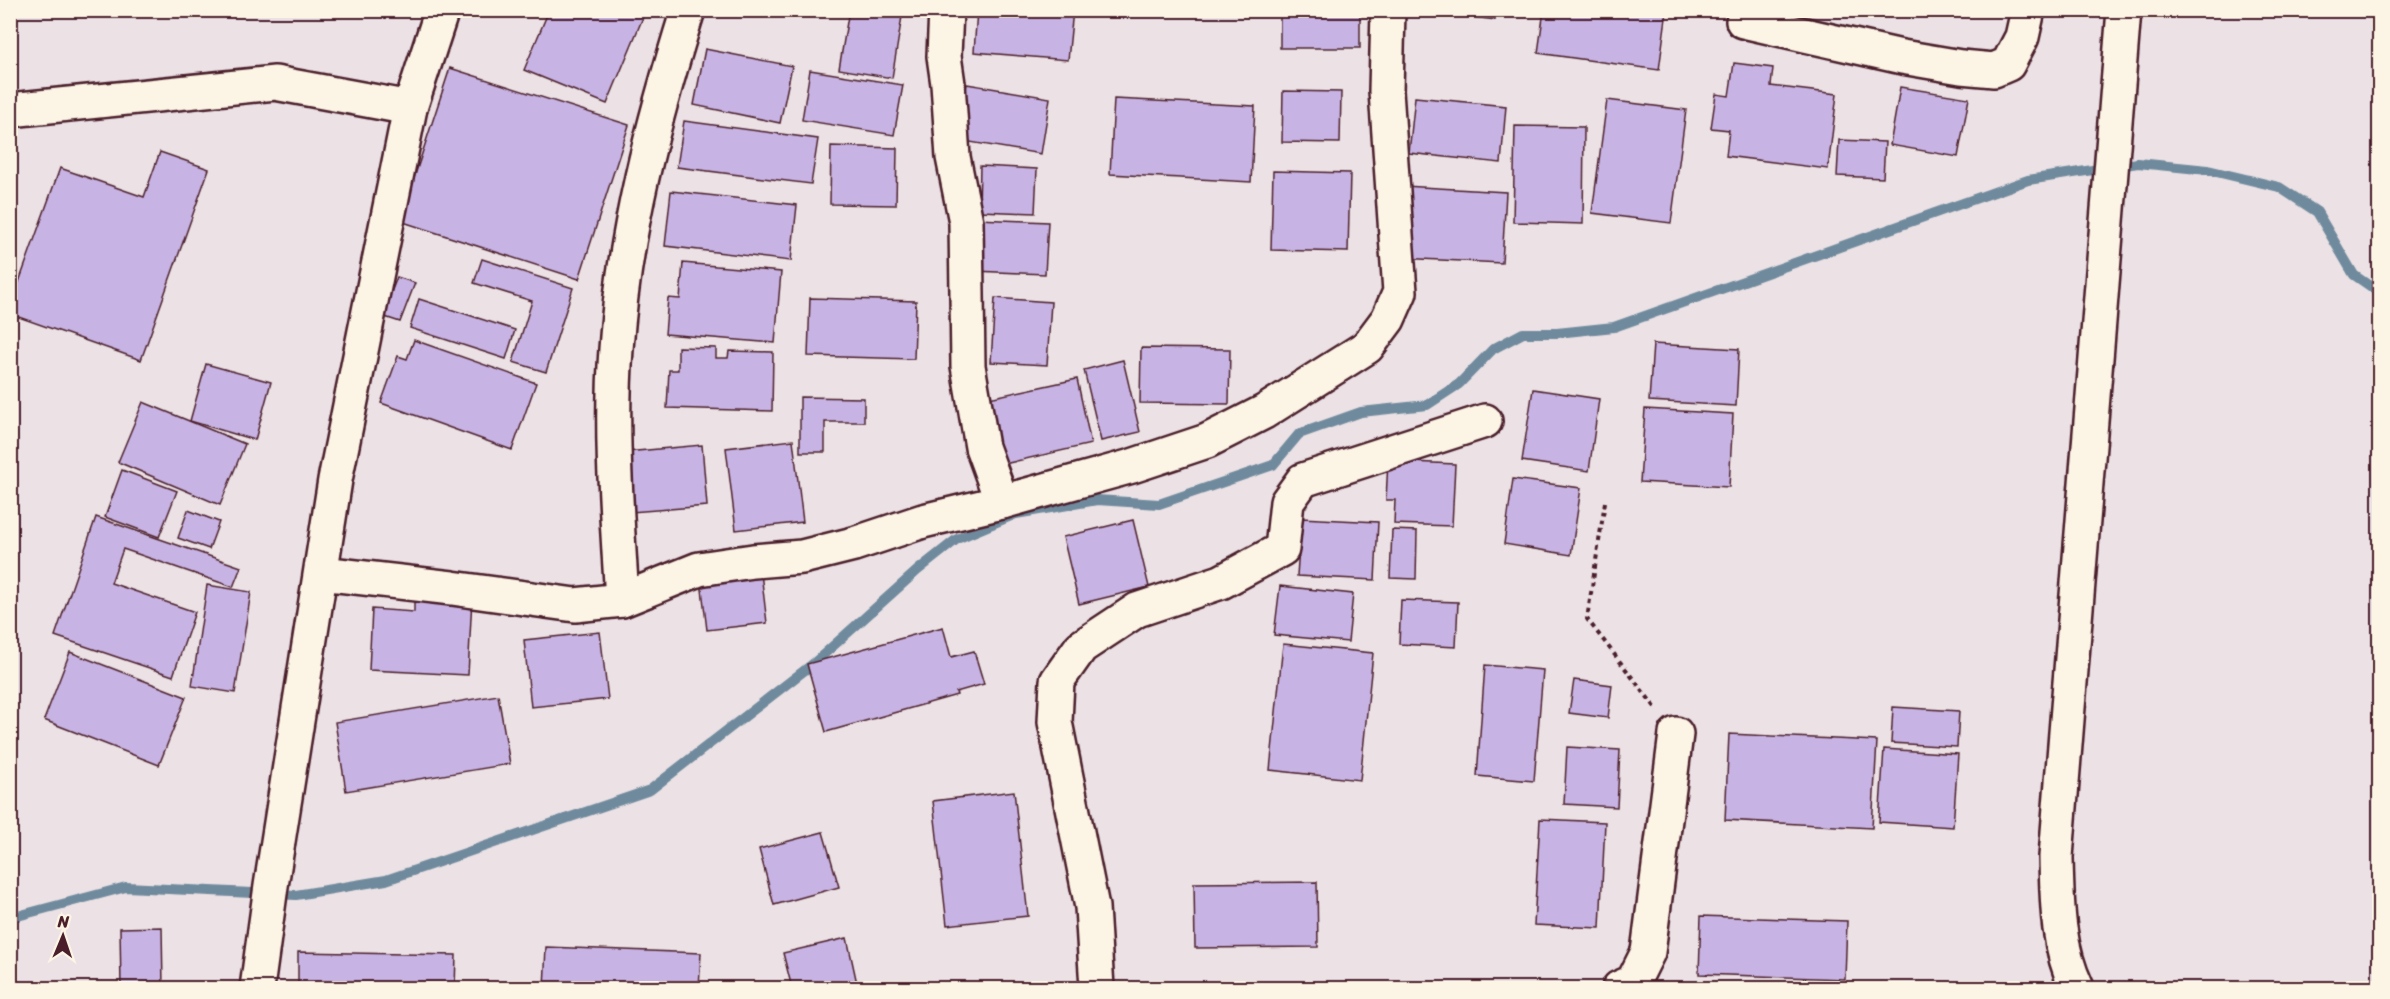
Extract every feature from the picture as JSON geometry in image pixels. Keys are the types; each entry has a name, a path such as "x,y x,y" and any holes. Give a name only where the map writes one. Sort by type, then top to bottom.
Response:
{"street":[{"path":"257,988 335,480 410,108 442,10"},
{"path":"622,600 614,455 616,348 631,220 662,93 688,10"},
{"path":"946,10 944,56 953,157 966,222 968,366 982,447 1002,502"},
{"path":"321,573 452,588 575,606 622,600 699,569 802,557 854,544 923,521 1132,466 1207,441 1263,412 1367,347 1388,319 1401,292 1386,91 1388,10"},
{"path":"1743,21 1902,57 1994,70 2008,64 2022,37 2028,10"},
{"path":"2077,988 2065,959 2057,916 2056,857 2124,10"},
{"path":"10,110 276,83 410,108"},
{"path":"1097,988 1092,907 1055,722 1057,681 1081,646 1137,610 1221,582 1282,549 1287,502 1303,480 1485,421"},
{"path":"1619,988 1633,982 1648,952 1676,734"}],"path":[{"path":"1605,502 1587,619 1676,734"}],"building":[{"path":"549,10 646,10 607,104 524,70"},
{"path":"849,10 903,10 892,78 839,69"},
{"path":"977,10 1073,10 1068,60 974,52"},
{"path":"1280,10 1360,10 1360,48 1280,48"},
{"path":"1420,10 1496,10 1495,20"},
{"path":"1544,10 1667,10 1659,70 1538,53"},
{"path":"705,49 792,66 780,123 694,105"},
{"path":"1734,63 1773,68 1771,86 1837,94 1828,169 1726,156 1729,130 1711,128 1716,94 1729,96"},
{"path":"450,68 629,125 579,279 400,221"},
{"path":"810,70 903,85 894,135 802,120"},
{"path":"967,84 1050,98 1041,154 958,140"},
{"path":"1900,87 1969,98 1958,157 1890,145"},
{"path":"1283,91 1341,92 1340,143 1282,142"},
{"path":"1415,97 1506,106 1501,163 1409,153"},
{"path":"1114,99 1255,106 1251,182 1110,174"},
{"path":"1607,100 1686,110 1671,223 1592,213"},
{"path":"684,121 818,139 811,184 677,167"},
{"path":"1515,126 1584,127 1583,224 1513,222"},
{"path":"1839,140 1885,142 1883,178 1837,176"},
{"path":"831,146 897,148 896,205 830,204"},
{"path":"160,152 209,169 141,360 10,314 10,307 60,168 144,197"},
{"path":"980,166 1037,169 1035,213 979,211"},
{"path":"1273,171 1350,173 1348,252 1271,250"},
{"path":"1404,186 1506,192 1502,263 1400,258"},
{"path":"671,191 797,205 791,261 665,246"},
{"path":"977,219 1048,222 1045,274 975,271"},
{"path":"482,259 573,288 546,372 513,362 532,301 474,283"},
{"path":"683,263 781,272 775,343 665,334 668,298 680,299"},
{"path":"397,277 415,283 400,322 382,316"},
{"path":"810,298 916,301 914,359 808,356"},
{"path":"995,298 1051,302 1047,365 991,362"},
{"path":"419,299 515,330 506,359 410,328"},
{"path":"414,340 536,383 512,450 381,403 398,356 407,359"},
{"path":"1653,344 1739,349 1736,406 1649,401"},
{"path":"678,347 716,348 716,358 728,358 729,351 773,352 772,411 667,408 669,370 678,370"},
{"path":"1141,348 1230,349 1229,404 1140,403"},
{"path":"1123,360 1140,432 1101,441 1084,370"},
{"path":"206,364 271,382 255,440 190,421"},
{"path":"1077,379 1091,444 1004,464 989,398"},
{"path":"1533,389 1599,399 1589,471 1522,461"},
{"path":"800,397 864,398 864,422 825,422 825,452 800,452"},
{"path":"143,402 245,444 220,505 118,462"},
{"path":"1645,409 1733,414 1729,487 1640,482"},
{"path":"793,440 803,522 736,530 726,448"},
{"path":"702,445 707,506 631,512 626,452"},
{"path":"1388,461 1455,464 1452,526 1394,524 1395,500 1386,500"},
{"path":"122,470 177,491 159,537 105,517"},
{"path":"1513,479 1581,488 1571,555 1504,544"},
{"path":"188,510 219,522 209,549 178,538"},
{"path":"96,517 241,567 233,587 123,549 111,583 195,612 173,676 55,636"},
{"path":"1301,518 1378,522 1375,580 1297,576"},
{"path":"1133,520 1149,587 1079,604 1063,537"},
{"path":"1392,530 1417,531 1416,579 1390,578"},
{"path":"761,573 767,623 707,630 701,581"},
{"path":"207,585 251,592 235,693 192,686"},
{"path":"1280,586 1353,594 1348,642 1274,635"},
{"path":"414,595 472,598 468,675 369,670 372,609 414,612"},
{"path":"1401,600 1458,602 1456,647 1399,644"},
{"path":"943,627 951,657 974,651 984,684 956,692 957,695 826,732 807,664"},
{"path":"600,632 608,699 531,707 524,640"},
{"path":"1283,644 1373,653 1360,780 1270,770"},
{"path":"70,652 186,697 159,765 44,720"},
{"path":"1485,665 1543,670 1534,781 1477,776"},
{"path":"1574,680 1612,685 1608,718 1569,713"},
{"path":"498,695 510,764 346,791 335,722"},
{"path":"1893,707 1959,711 1957,747 1891,743"},
{"path":"1729,734 1877,741 1872,828 1725,820"},
{"path":"1567,747 1620,750 1617,807 1564,804"},
{"path":"1884,749 1958,754 1953,827 1879,822"},
{"path":"1014,791 1028,916 947,925 933,801"},
{"path":"1540,819 1605,822 1600,928 1534,925"},
{"path":"823,832 839,887 774,905 759,849"},
{"path":"1317,882 1318,947 1195,948 1194,883"},
{"path":"1701,916 1847,921 1845,979 1699,974"},
{"path":"162,927 163,988 121,988 120,928"},
{"path":"847,938 858,988 792,988 783,953"},
{"path":"546,947 701,953 699,988 544,988"},
{"path":"298,952 456,955 455,988 298,988"}],"waterway":[{"path":"10,918 126,887 296,895 386,880 650,790 814,663 918,570 957,539 1016,514 1097,500 1159,504 1273,465 1299,434 1361,412 1427,405 1459,384 1493,349 1523,333 1557,333 1614,327 2028,180 2138,163 2208,170 2279,187 2317,212 2354,275 2380,293"}]}
